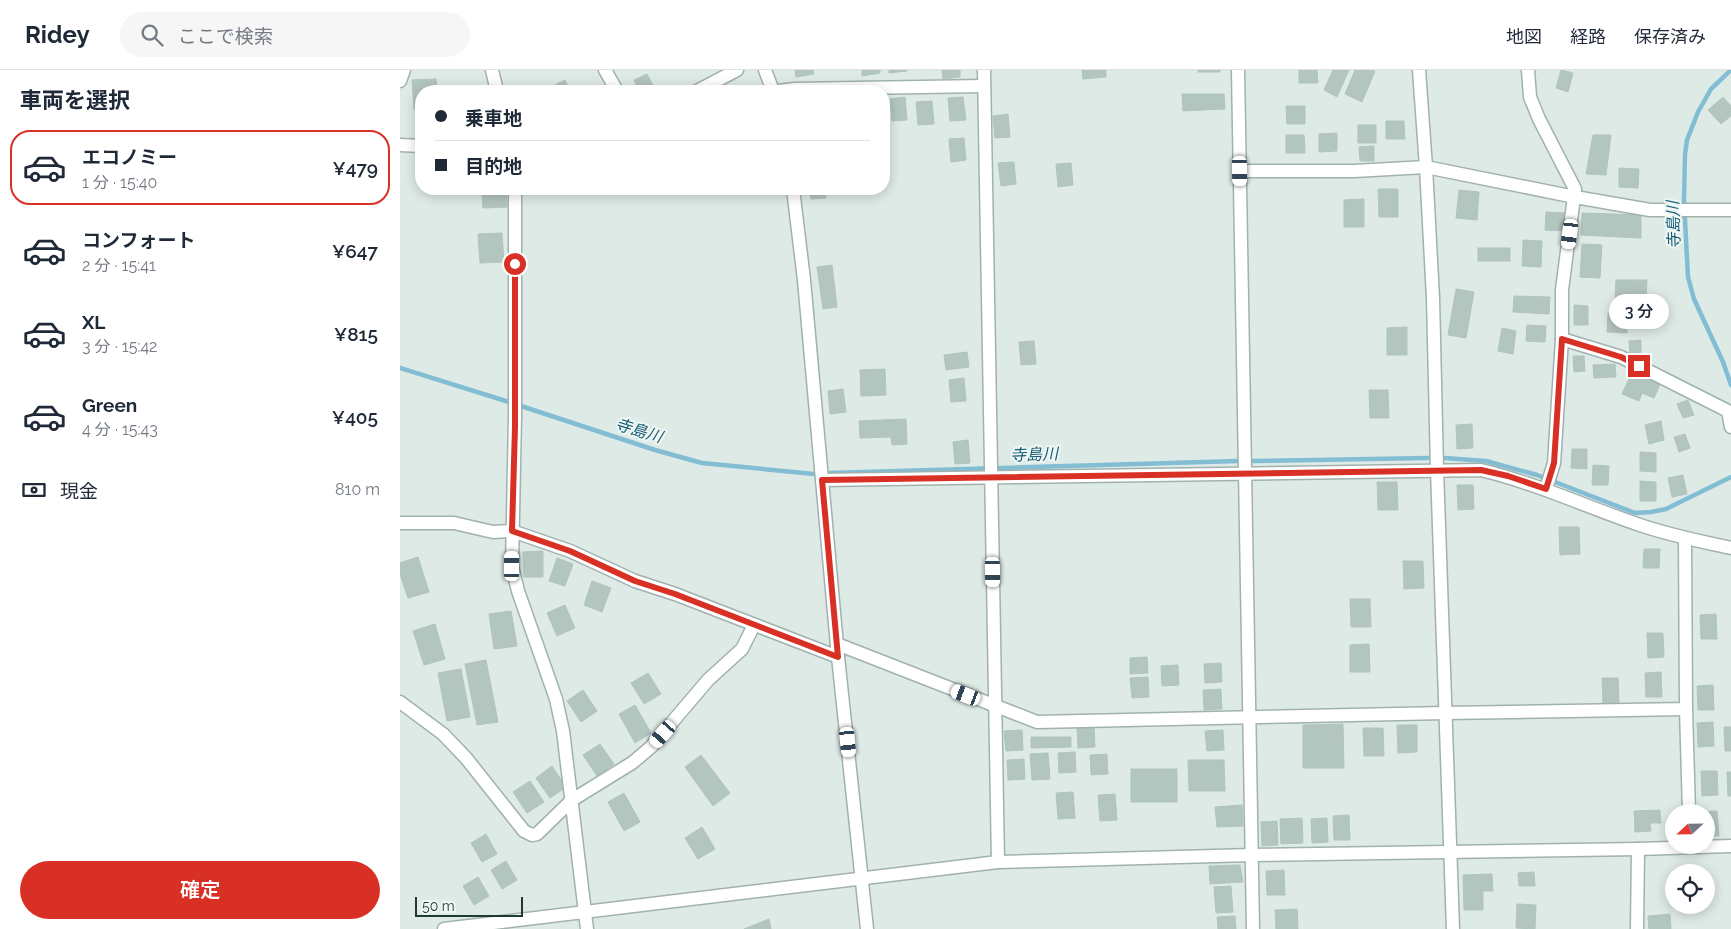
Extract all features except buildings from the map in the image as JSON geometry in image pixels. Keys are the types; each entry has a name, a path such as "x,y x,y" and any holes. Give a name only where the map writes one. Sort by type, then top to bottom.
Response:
{"street":[{"path":"400,81 404,70"},
{"path":"492,70 495,85"},
{"path":"605,70 614,85"},
{"path":"708,85 736,70"},
{"path":"766,70 771,85"},
{"path":"984,70 998,862"},
{"path":"1238,70 1253,929"},
{"path":"1419,70 1433,298 1453,929"},
{"path":"1528,70 1530,97 1539,119 1575,189 1562,290 1562,339 1554,463 1548,483"},
{"path":"890,87 984,86"},
{"path":"400,145 415,146"},
{"path":"1240,171 1354,171 1426,167 1650,210 1731,210"},
{"path":"515,195 515,416 512,566 518,591 556,699 563,730 586,929"},
{"path":"794,195 804,280 838,657 868,929"},
{"path":"1562,339 1621,357 1728,411 1731,427"},
{"path":"822,480 991,471 1244,472 1481,470 1548,483 1638,525 1731,548"},
{"path":"400,523 454,523 493,532 512,531 570,551 635,581 675,594 838,657"},
{"path":"1685,538 1689,804"},
{"path":"400,702 443,734 466,758 524,831 532,835 537,834 572,800 632,763 652,747 708,680 742,649 754,625"},
{"path":"837,644 1037,722 1686,709"},
{"path":"1715,846 1731,846"},
{"path":"444,929 998,862 1251,855 1638,850 1665,848"},
{"path":"1637,929 1638,850"}],"waterway":[{"name":"寺島川","path":"1731,70 1711,89 1698,112 1687,140 1684,201 1688,277 1694,299 1723,362 1731,385"},
{"name":"寺島川","path":"400,368 509,402"},
{"name":"寺島川","path":"518,405 655,450 702,463 814,474"},
{"name":"寺島川","path":"1250,461 1428,458"},
{"name":"寺島川","path":"1445,458 1486,461 1537,475 1635,513 1666,509 1731,477"},
{"name":"寺島川","path":"830,473 1238,461"}],"route":[{"path":"515,264 515,427 512,531 570,551 635,581 675,594 838,657 822,480 1481,470 1508,476 1546,489 1554,463 1562,339 1621,357 1639,366"}]}
